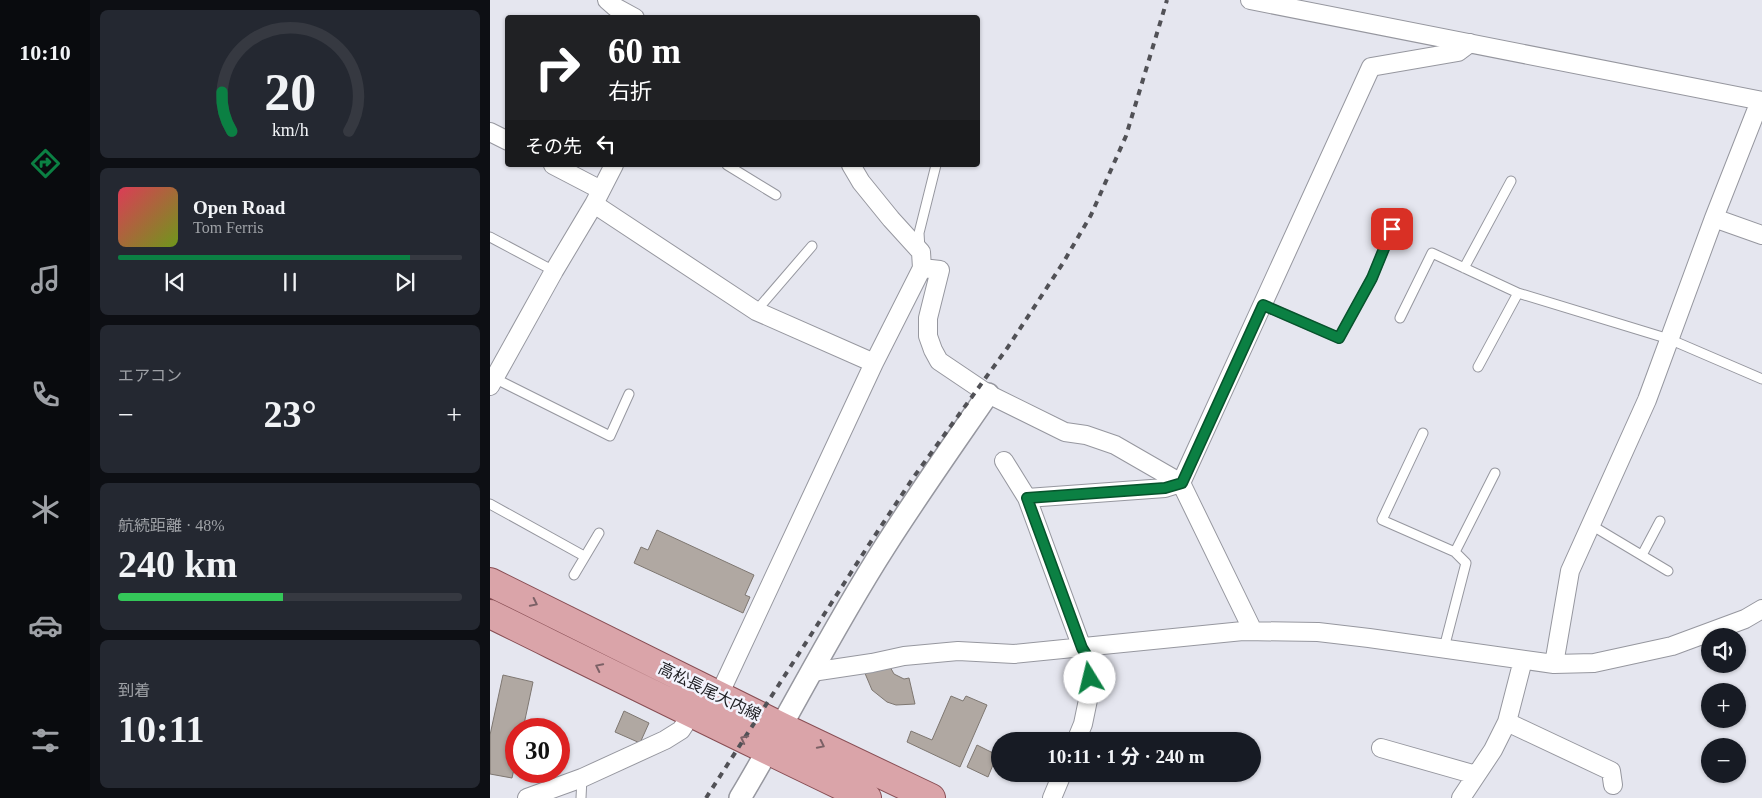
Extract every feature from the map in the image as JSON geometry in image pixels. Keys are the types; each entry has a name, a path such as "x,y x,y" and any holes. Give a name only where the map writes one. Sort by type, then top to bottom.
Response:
{"main road":[{"name":"高松長尾大内線","path":"490,582 782,727 931,798"},
{"name":"高松長尾大内線","path":"490,614 768,752 867,798"}],"street":[{"path":"607,0 629,15"},
{"path":"1250,0 1761,101 1714,218 1647,400 1570,571 1554,664"},
{"path":"1027,498 1165,488 1182,483 1371,67 1458,52 1470,43"},
{"path":"490,132 505,140"},
{"path":"556,167 756,311 874,363"},
{"path":"491,383 598,197 613,167"},
{"path":"852,167 861,182 921,260 940,270 928,318 928,336 933,350 940,360 988,394 1064,432 1086,436 1115,445 1182,483 1253,631"},
{"path":"1714,218 1762,235"},
{"path":"719,695 921,260"},
{"path":"740,798 884,548 988,394"},
{"path":"1004,461 1027,498 1082,648 1090,661 1089,695 1080,732"},
{"path":"812,672 904,656 958,651 1014,654 1253,631 1318,632 1554,664 1594,663 1672,646 1745,619 1762,609"},
{"path":"1461,798 1493,750 1507,722 1523,660"},
{"path":"528,798 582,778 665,740 681,730 692,713"},
{"path":"1507,722 1611,771 1612,786"},
{"path":"1381,748 1476,775"},
{"path":"1052,798 1059,782"}],"lane":[{"path":"730,167 776,195"},
{"path":"921,260 919,233 936,167"},
{"path":"1464,268 1511,181"},
{"path":"1263,305 1339,338 1372,278 1392,229"},
{"path":"490,237 554,271"},
{"path":"756,311 812,246"},
{"path":"1400,318 1432,253 1518,293 1669,339 1762,379"},
{"path":"1478,367 1518,293"},
{"path":"491,383 610,436 629,394"},
{"path":"1423,433 1382,520 1455,552 1466,563 1444,648"},
{"path":"1455,552 1495,473"},
{"path":"490,504 584,556"},
{"path":"1642,555 1660,521"},
{"path":"1591,525 1668,571"},
{"path":"574,575 599,533"},
{"path":"581,798 582,778"}],"building":[{"path":"657,530 754,575 745,595 750,597 743,613 634,563 641,547 648,550"},
{"path":"889,665 894,674 904,679 909,678 915,704 896,705 887,702 872,690 864,671"},
{"path":"503,675 533,682 525,718 505,718 505,777 490,774 490,735"},
{"path":"951,696 963,701 966,696 987,705 960,767 907,742 911,731 932,740"},
{"path":"624,711 649,723 640,743 615,732"},
{"path":"977,745 991,752 991,770 988,777 967,767"}],"railway":[{"path":"706,798 870,543 913,478 1008,347 1063,263 1091,215 1126,136 1167,0"}],"route":[{"path":"1090,678 1090,661 1082,648 1027,498 1165,488 1182,483 1263,305 1339,338 1372,278 1392,229"}]}
